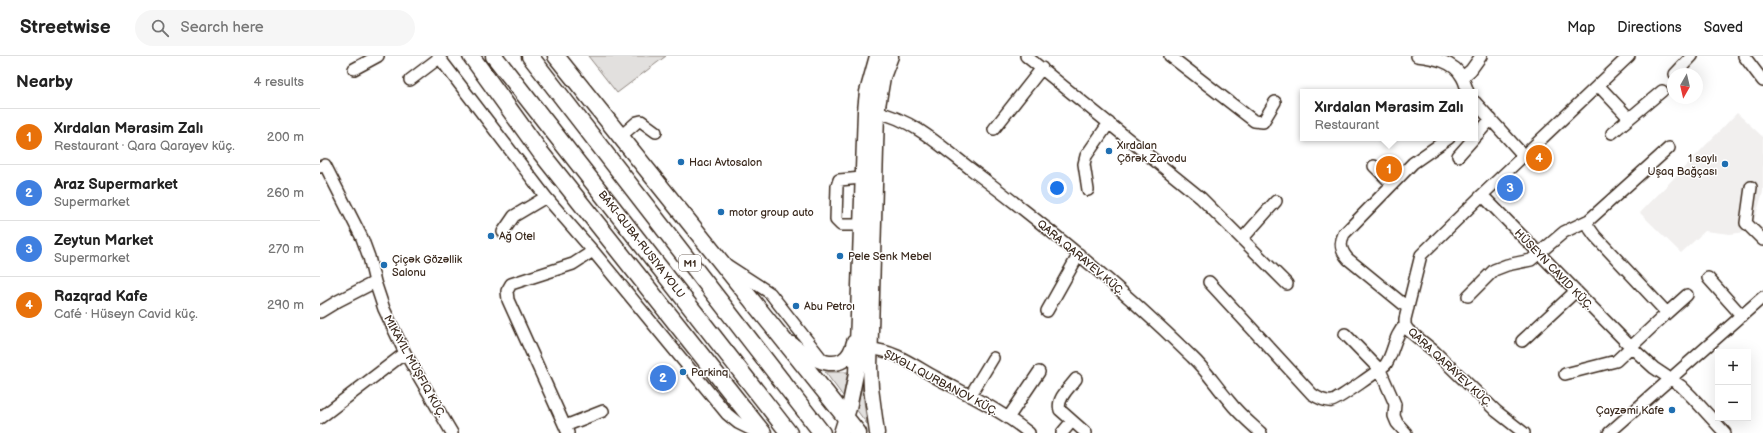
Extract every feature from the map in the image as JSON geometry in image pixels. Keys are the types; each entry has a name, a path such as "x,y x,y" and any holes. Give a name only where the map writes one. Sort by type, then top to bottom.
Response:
{"highway":[{"path":"471,56 541,153 763,433"},
{"name":"M1","path":"494,56 788,433"},
{"name":"M1","path":"530,56 822,433"},
{"path":"556,56 776,332 843,426 858,433"}],"main road":[{"path":"843,426 854,390 858,328 862,178 867,92 877,56"},
{"path":"877,433 871,388 870,349 877,112 883,77 891,56"},
{"path":"776,332 812,359 824,362 839,361 848,356 853,347 858,328"}],"street":[{"path":"354,69 378,56"},
{"path":"1026,56 1200,198 1243,238 1287,284"},
{"path":"1170,56 1254,121 1263,122 1275,102"},
{"path":"1417,56 1431,58 1453,66 1462,77 1467,89"},
{"path":"1462,77 1471,70 1481,56"},
{"path":"1482,195 1522,155 1629,56"},
{"path":"1681,68 1692,56"},
{"path":"1744,56 1763,81"},
{"path":"410,80 438,57 546,197 593,251 727,414 738,423 758,433"},
{"path":"994,129 1042,68"},
{"path":"1598,85 1629,118"},
{"path":"1612,133 1662,91"},
{"path":"1478,105 1522,155"},
{"name":"QARA QARAYEV KÜÇ.","path":"877,112 898,118 926,136 1006,195 1080,254 1142,309 1193,358 1230,402 1261,433"},
{"path":"1478,135 1491,120"},
{"path":"621,136 637,122 641,121 656,132"},
{"path":"1088,190 1084,164 1086,156 1109,123"},
{"path":"1408,308 1348,259 1342,253 1341,247 1344,234 1392,184 1413,163 1445,141"},
{"path":"1458,156 1472,141"},
{"path":"1468,296 1494,270 1507,264 1531,260 1564,232 1585,222 1669,148"},
{"path":"322,166 362,238 384,309 405,353 452,433"},
{"path":"1374,166 1392,184"},
{"path":"861,226 841,224 836,220 839,180 862,178"},
{"path":"1751,187 1746,223 1763,240"},
{"name":"QARA QARAYEV KÜÇ.","path":"1482,195 1420,255 1405,325 1408,330 1434,351 1496,410 1524,433"},
{"name":"HÜSEYN CAVID KÜÇ.","path":"1482,195 1632,347 1654,368 1692,397 1725,433"},
{"path":"503,232 514,216 546,197"},
{"path":"1243,238 1276,201"},
{"path":"1585,222 1595,236 1667,314"},
{"path":"593,251 573,264 511,284 507,291 508,300 566,429 603,411"},
{"path":"1047,311 1080,254"},
{"path":"720,261 768,290 824,362"},
{"path":"1708,278 1742,316"},
{"path":"320,312 375,282"},
{"path":"1209,282 1312,394 1318,398 1331,402 1336,400 1364,378 1380,370 1389,359 1399,331 1405,325"},
{"path":"1522,341 1576,291"},
{"path":"1564,374 1611,364 1616,361 1687,295"},
{"path":"1612,432 1669,379 1742,316 1762,301"},
{"path":"1345,334 1380,370 1395,404 1394,416 1406,433"},
{"path":"870,349 880,350 896,356 970,396 1008,418 1029,433"},
{"path":"320,418 405,353"},
{"path":"970,396 993,358"},
{"path":"1008,418 1039,372"},
{"path":"1076,379 1060,400 1058,406 1060,410 1086,433"},
{"path":"1062,433 1072,421"}],"shaded area":[{"path":"588,56 666,56 617,93"},
{"name":"1 saylı Uşaq Bağçası","path":"1737,113 1763,137 1763,192 1753,225 1746,232 1730,234 1705,231 1681,253 1640,213"},
{"path":"825,372 848,372 843,396"},
{"path":"862,386 867,424 856,409"}],"place":[{"name":"Xırdalan Çörək Zavodu","path":"1109,151"},
{"name":"Razqrad Kafe","path":"1539,158"},
{"name":"Hacı Avtosalon","path":"681,162"},
{"name":"1 saylı Uşaq Bağçası","path":"1725,164"},
{"name":"Xırdalan Mərasim Zalı","path":"1389,169"},
{"name":"Zeytun Market","path":"1510,188"},
{"name":"motor group auto","path":"721,212"},
{"name":"Ağ Otel","path":"491,236"},
{"name":"Pele Senk Mebel","path":"840,256"},
{"name":"Çiçək Gözəllik Salonu","path":"384,265"},
{"name":"Abu Petroı","path":"796,306"},
{"name":"Parkinq","path":"683,372"},
{"name":"Araz Supermarket","path":"663,378"},
{"name":"Çayzəmi Kafe","path":"1672,410"}]}
